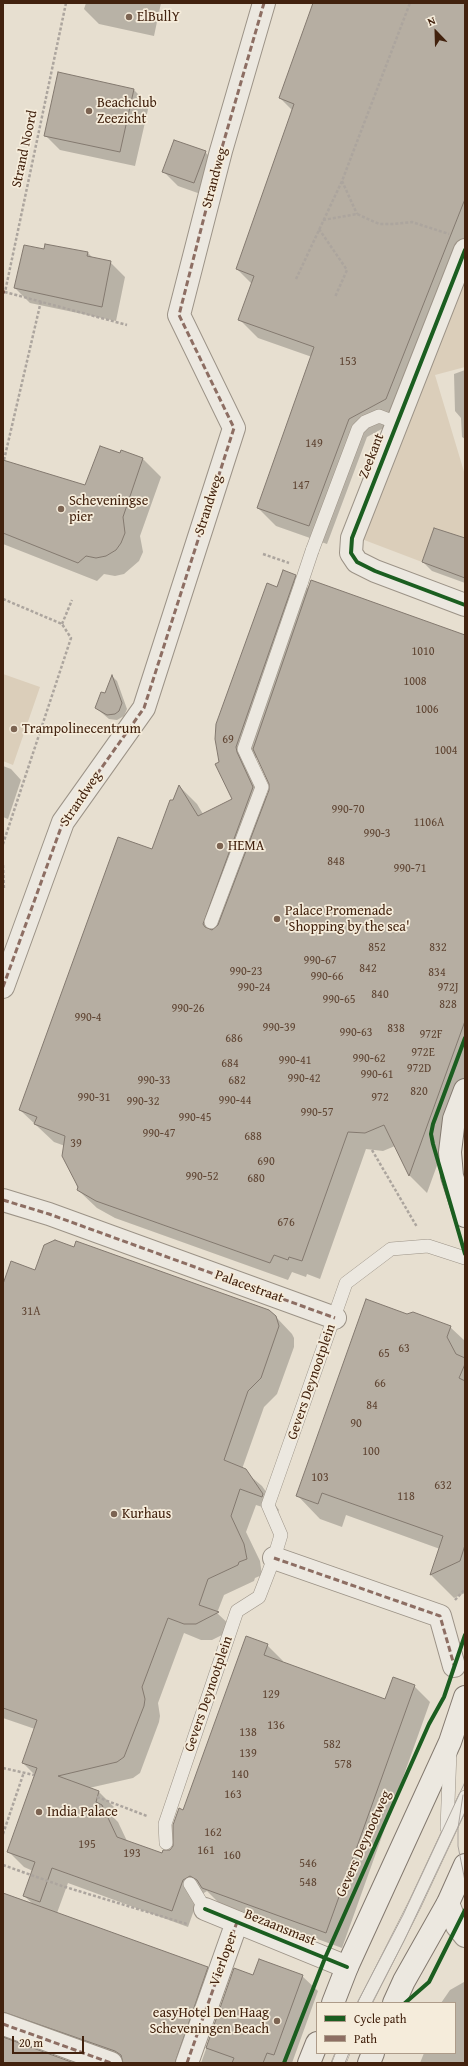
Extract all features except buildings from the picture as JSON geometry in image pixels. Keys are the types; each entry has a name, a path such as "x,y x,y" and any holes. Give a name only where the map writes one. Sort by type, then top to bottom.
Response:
{"street":[{"name":"Strandweg","path":"3,987 63,822 144,708 234,428 179,314 221,151 264,3"},
{"name":"Zeekant","path":"458,242 397,422 352,538 351,553 357,562 465,605"},
{"path":"465,1090 454,1119 450,1152 452,1176 465,1216"},
{"name":"Palacestraat","path":"3,1200 49,1214 335,1318"},
{"path":"274,1558 440,1616 454,1666"},
{"path":"333,2002 347,1967 450,1742 465,1697"},
{"path":"394,2002 404,1981 448,1903 465,1865"},
{"path":"448,1903 457,1926 465,1936"},
{"name":"Bezaansmast","path":"205,1909 347,1967"},
{"name":"Vierloper","path":"187,2063 237,1922"},
{"path":"3,2024 111,2063"},
{"path":"309,2063 316,2046"}],"lane":[{"path":"211,922 262,787 244,749 312,551 358,429 366,422 379,416 397,422"},
{"path":"335,1318 346,1283 391,1249 428,1246 465,1258"},
{"name":"Gevers Deynootplein","path":"166,1843 165,1824 237,1612 259,1597 274,1558 281,1535 268,1505 335,1318"},
{"path":"446,1836 450,1742"},
{"path":"365,2002 465,1797"},
{"path":"190,1884 205,1909"}],"path":[{"path":"296,279 322,220 342,181 410,3"},
{"path":"342,181 356,214"},
{"path":"322,220 356,214 379,224 412,222 422,224 458,242"},
{"path":"318,229 347,270 335,297"},
{"path":"4,460 42,301"},
{"path":"263,554 296,566"},
{"path":"3,599 62,624 71,638 3,844"},
{"path":"62,624 72,600"},
{"path":"3,865 4,890"},
{"path":"372,1150 428,1246"},
{"path":"3,1768 34,1775"},
{"path":"3,1834 24,1772"},
{"path":"97,1797 165,1824"},
{"path":"3,1865 62,1886 197,1927 205,1909"}],"shaded area":[{"path":"465,262 465,367 435,375 465,475 465,539 434,528 422,562 359,538"},
{"name":"Trampolinecentrum","path":"3,674 40,687 13,765 3,761"}],"tram line":[{"path":"358,2002 403,1915 465,1782"},
{"path":"463,1795 458,1828 458,1846 465,1881"},
{"path":"373,2002 404,1941 465,1812"},
{"path":"331,2063 335,2054"},
{"path":"345,2063 349,2054"}],"marked path":[{"path":"3,987 63,822 144,708 234,428 179,315 221,151 264,3"},
{"path":"3,1200 49,1214 335,1318"},
{"path":"274,1558 440,1616 454,1665"},
{"path":"187,2063 237,1922"},
{"path":"3,2024 111,2063"}],"cycle path":[{"path":"465,250 352,538 351,553 357,562 375,571 465,605"},
{"path":"465,1038 433,1124 431,1134 465,1254"},
{"name":"Gevers Deynootweg","path":"284,2063 325,1958 429,1724 444,1697 465,1635"},
{"path":"205,1909 347,1967"},
{"path":"406,2002 429,1982 465,1910"}],"place":[{"name":"ElBullY","path":"129,17"},
{"name":"Beachclub Zeezicht","path":"89,111"},
{"name":"Scheveningse pier","path":"61,509"},
{"name":"Trampolinecentrum","path":"14,729"},
{"name":"HEMA","path":"220,846"},
{"name":"Palace Promenade 'Shopping by the sea'","path":"277,919"},
{"name":"Kurhaus","path":"114,1514"},
{"name":"India Palace","path":"39,1812"},
{"name":"easyHotel Den Haag Scheveningen Beach","path":"277,2021"}]}
